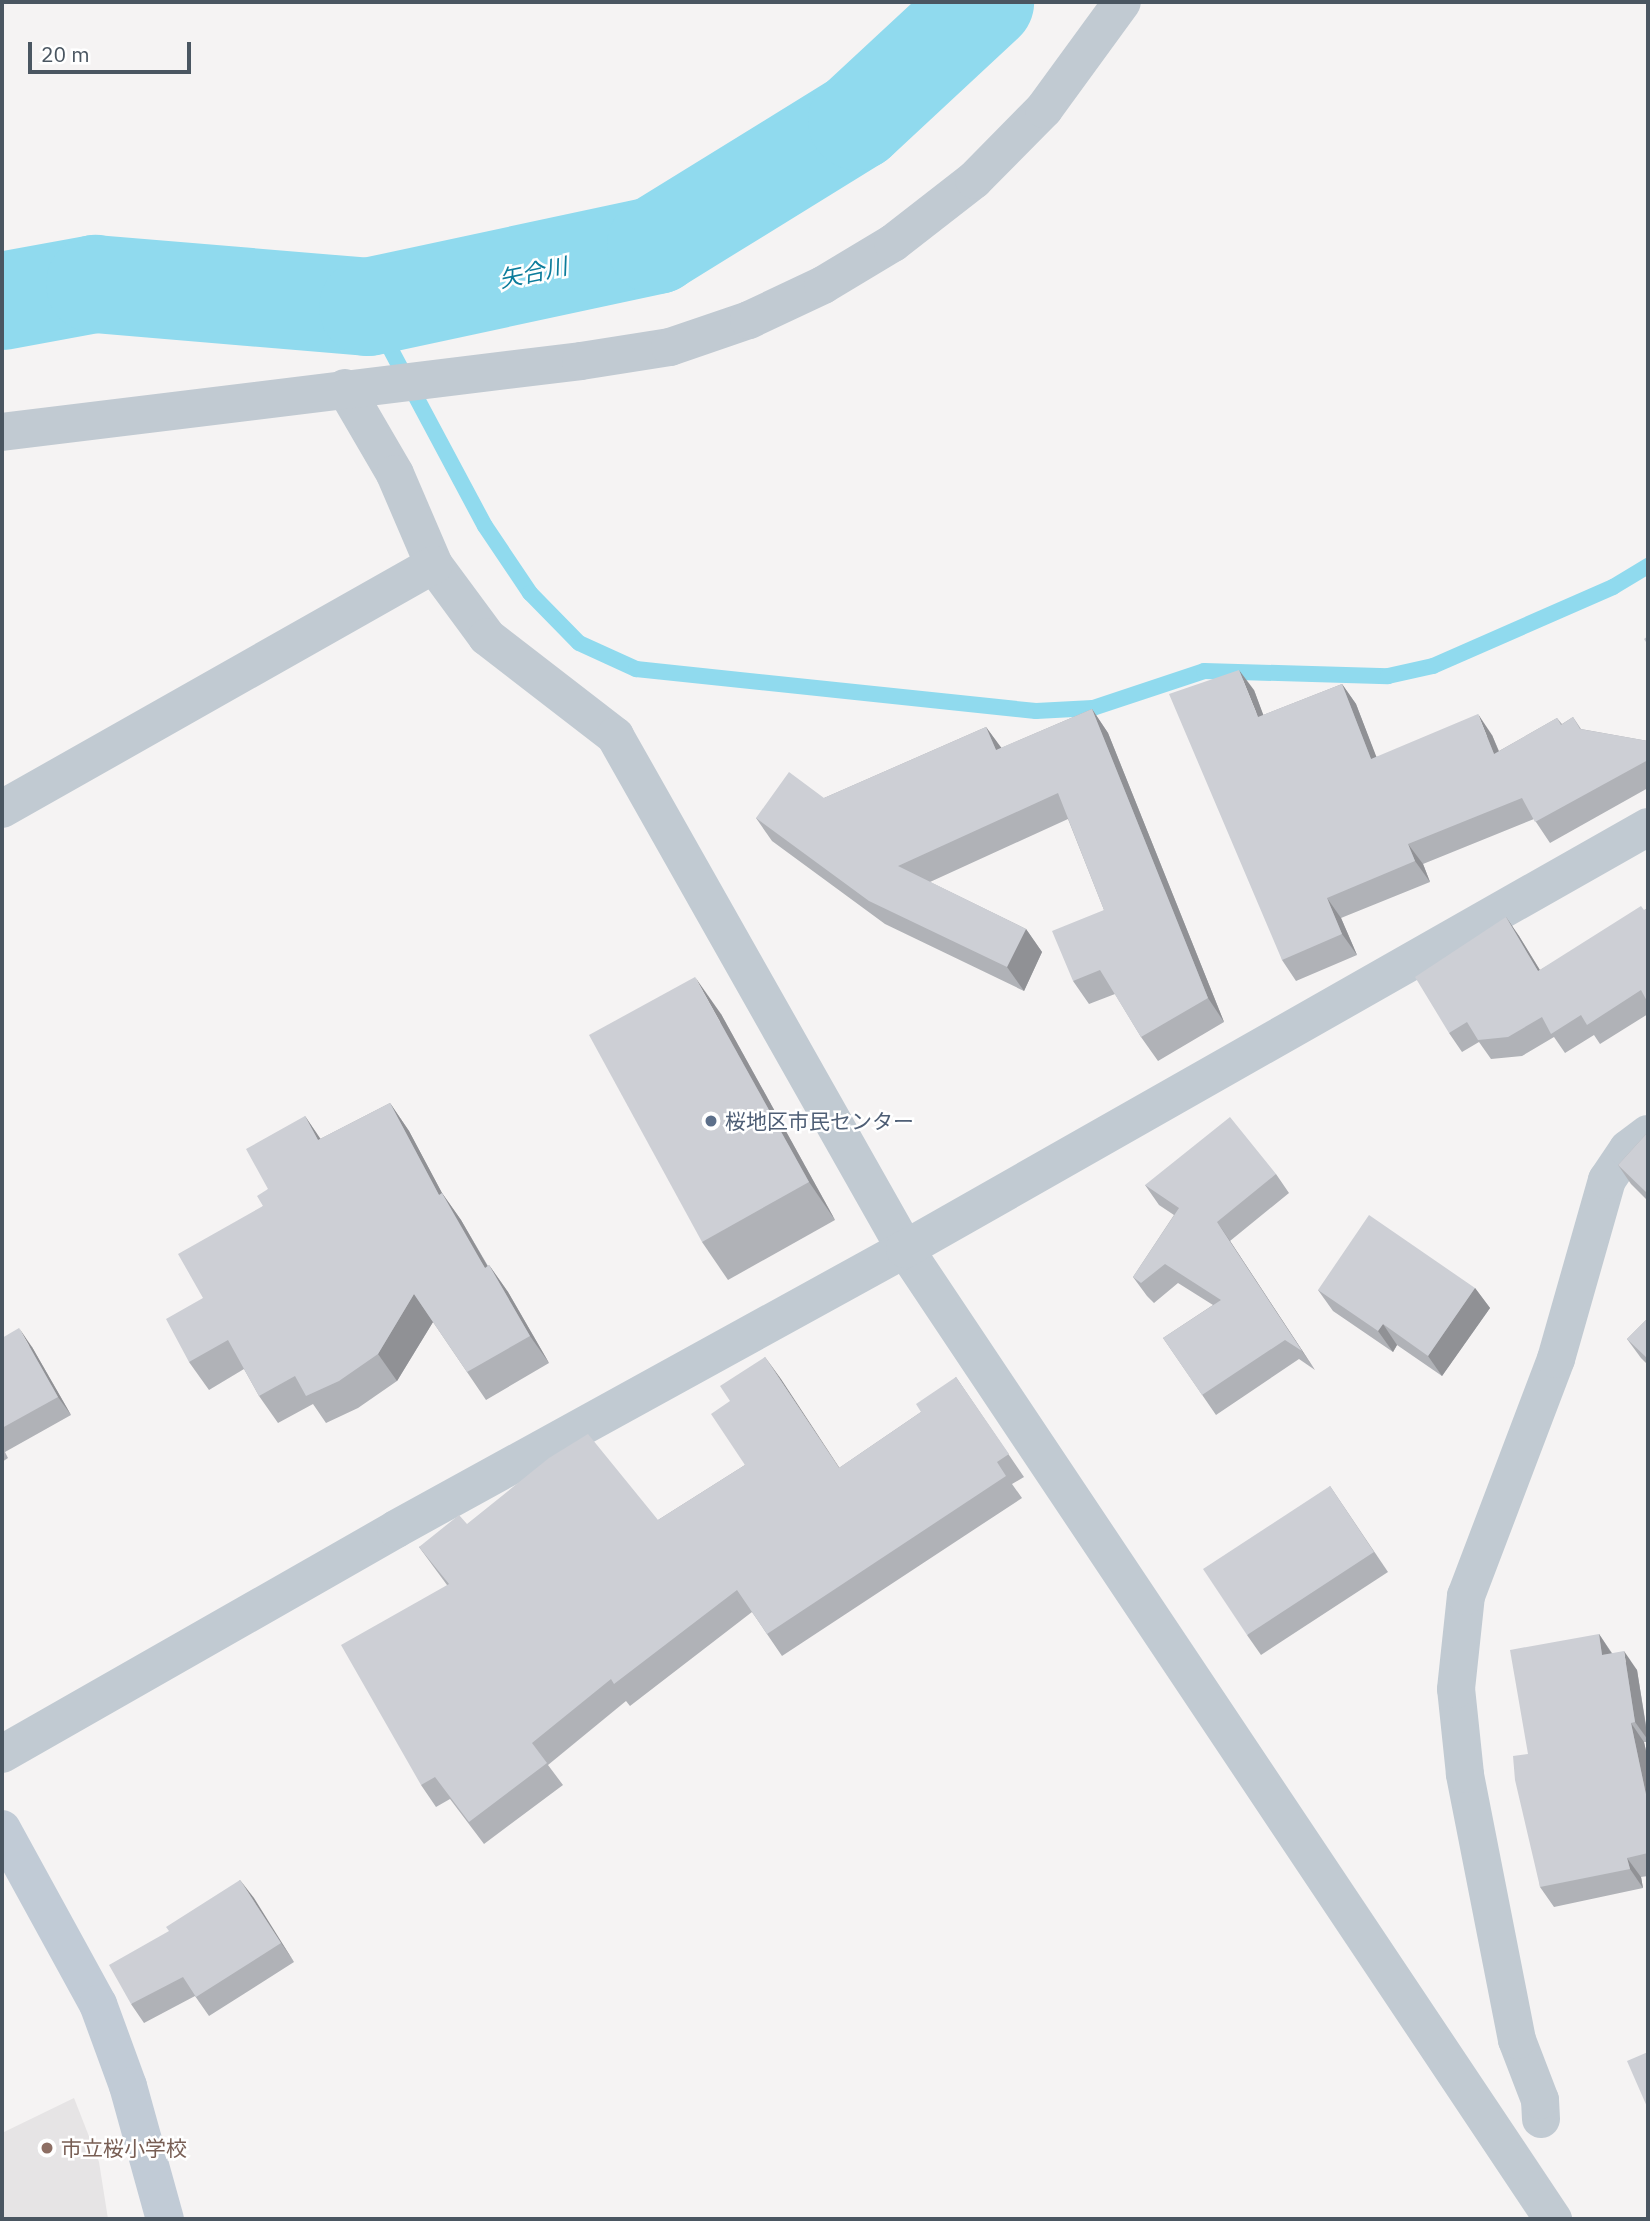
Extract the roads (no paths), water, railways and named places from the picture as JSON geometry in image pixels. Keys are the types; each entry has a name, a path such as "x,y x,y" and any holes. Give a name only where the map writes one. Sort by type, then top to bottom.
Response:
{"street":[{"path":"2,432 670,347 750,320 823,285 893,243 974,180 1044,109 1122,2"},
{"path":"357,386 434,565 487,637 615,736 905,1249 1552,2219"},
{"path":"2,809 434,565"},
{"path":"2,1754 396,1529 905,1249 1648,827"},
{"path":"1541,2119 1540,2100 1517,2040 1465,1774 1456,1689 1466,1596 1556,1359 1607,1180 1628,1149 1648,1134"},
{"path":"2,1829 98,2004 128,2086 165,2219"}],"waterway":[{"name":"矢合川","path":"2,301 95,284 368,307 656,245 857,121 985,2"},
{"path":"368,307 485,526 530,593 579,643 636,669 1036,711 1093,708 1204,671 1388,676 1433,666 1613,587 1648,566"}],"place":[{"name":"桜地区市民センター","path":"711,1121"},
{"name":"市立桜小学校","path":"47,2148"}]}
